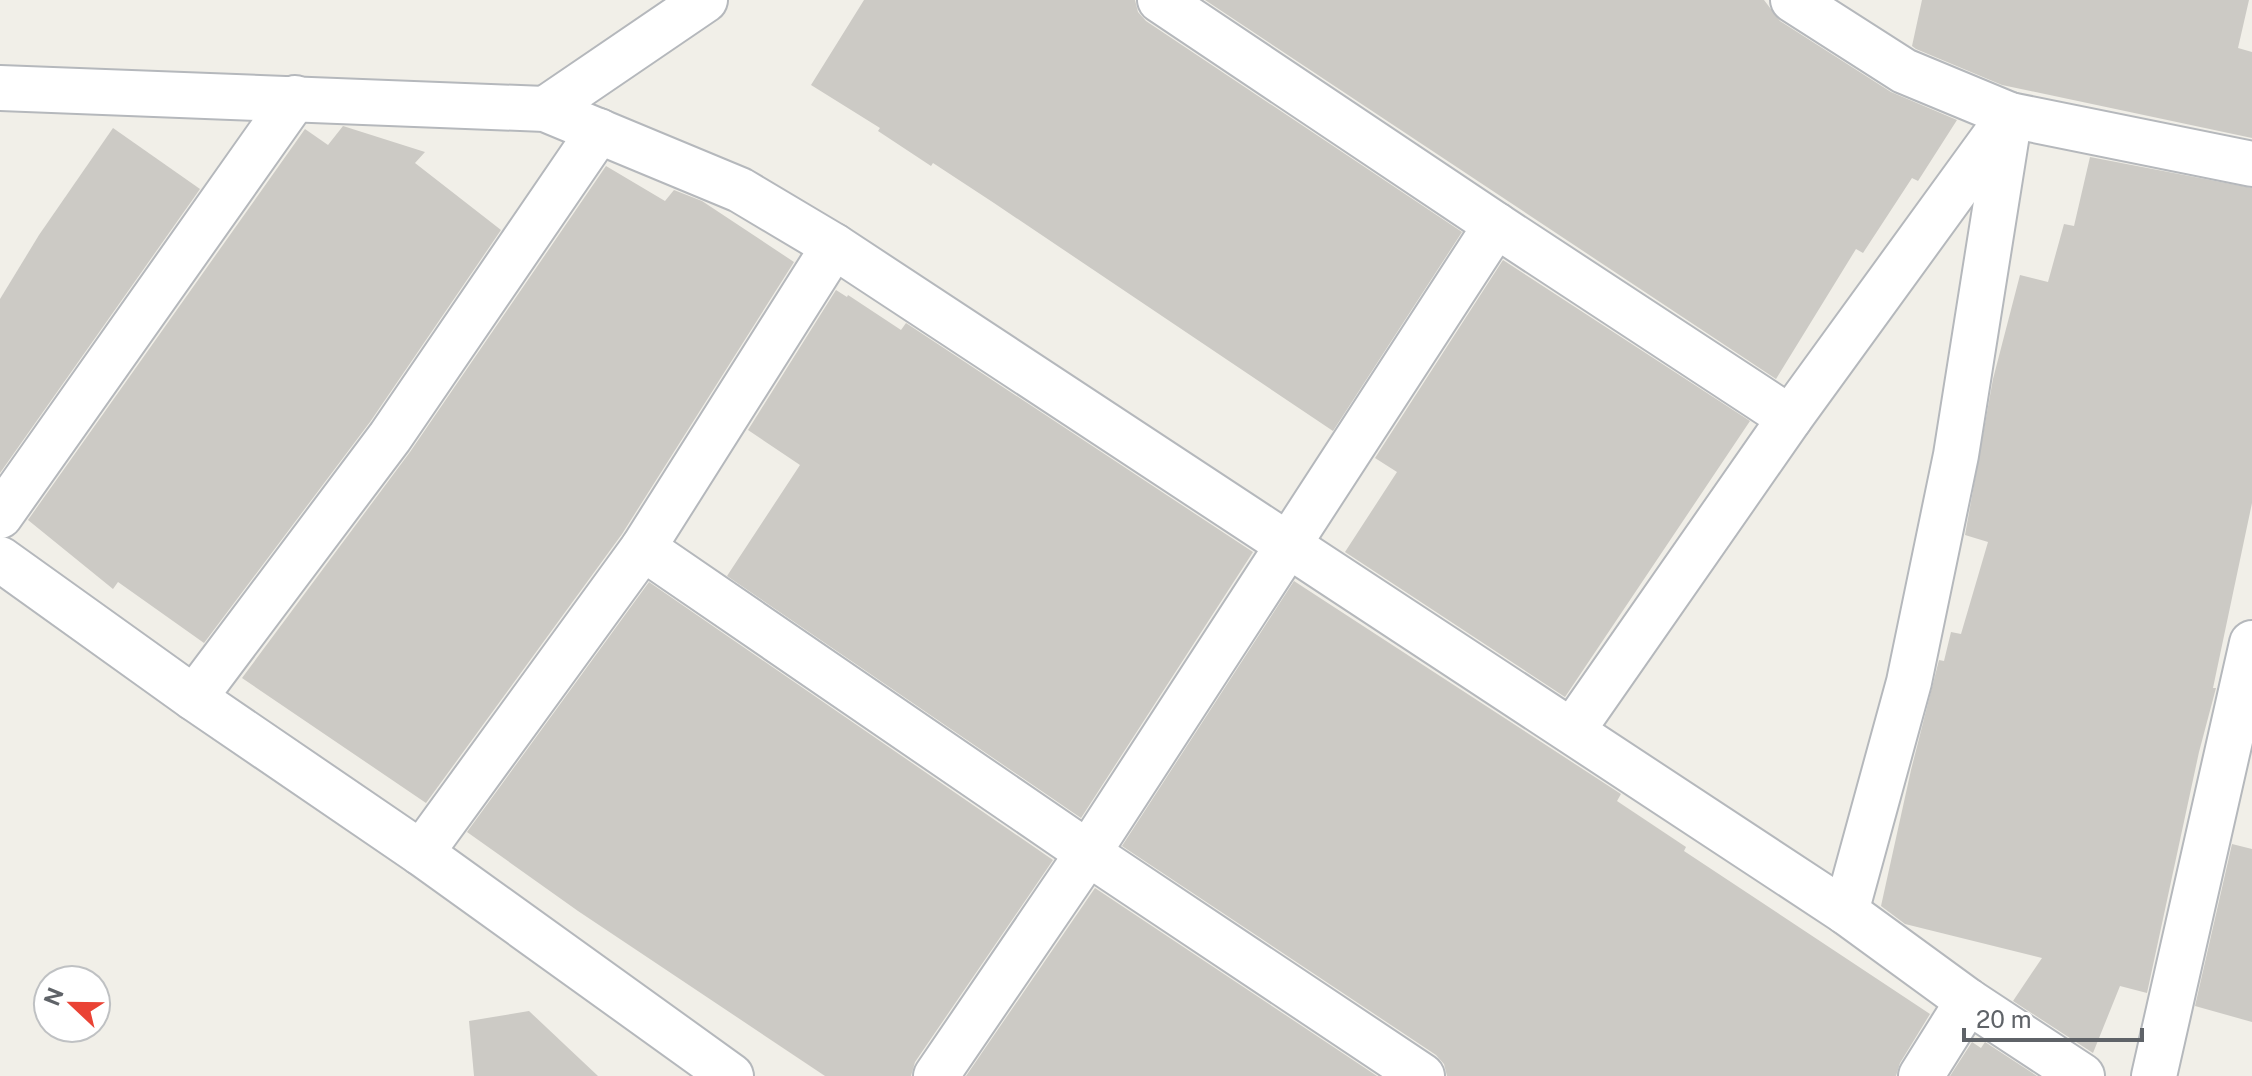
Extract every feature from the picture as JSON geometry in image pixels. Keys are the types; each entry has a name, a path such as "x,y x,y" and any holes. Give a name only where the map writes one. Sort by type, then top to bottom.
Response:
{"street":[{"path":"545,109 705,0"},
{"path":"1160,0 1790,418"},
{"path":"1793,0 1904,71 2010,115 2252,164"},
{"path":"0,88 545,109 740,190 834,246 1572,731 1846,912 1968,1001 2082,1076"},
{"path":"0,516 295,98"},
{"path":"1572,731 1790,418 2010,115"},
{"path":"1846,912 1909,682 1950,485 2010,115"},
{"path":"194,698 390,437 599,131"},
{"path":"936,1076 1088,853 1496,225"},
{"path":"421,853 643,548 834,246"},
{"path":"643,548 1088,853 1422,1076"},
{"path":"0,559 194,698 421,853 714,1070"},
{"path":"2154,1076 2252,643"},
{"path":"1921,1076 1968,1001"}],"building":[{"path":"864,0 1135,0 1138,12 1146,21 1462,232 1333,431 994,203 933,163 931,166 878,131 880,128 811,85"},
{"path":"1205,0 1764,0 1780,21 1891,92 1957,120 1918,181 1912,178 1863,253 1856,249 1776,379"},
{"path":"1922,0 2249,0 2238,48 2252,52 2252,138 2002,85 1912,46"},
{"path":"343,126 425,152 415,163 501,230 370,422 204,643 118,582 113,589 28,520 305,129 328,145"},
{"path":"113,128 200,189 0,473 0,299 39,235"},
{"path":"2090,157 2252,188 2252,503 2213,688 2216,688 2199,752 2147,993 2120,986 2093,1053 2013,1001 2042,958 1905,924 1881,906 1939,660 1944,661 1951,632 1961,634 1988,542 1965,535 1993,379 2020,275 2048,282 2064,224 2074,226"},
{"path":"606,166 665,201 674,190 702,201 794,262 622,534 426,803 242,678 410,452"},
{"path":"1503,260 1750,421 1565,697 1345,552 1397,472 1375,458"},
{"path":"836,290 901,330 906,323 1253,552 1081,818 727,576 800,465 748,430"},
{"path":"1294,581 1621,794 1617,801 1686,847 1684,851 1930,1014 1900,1063 1896,1076 1447,1076 1444,1064 1436,1055 1122,846"},
{"path":"649,582 1053,860 915,1062 911,1076 825,1076 578,911 467,832"},
{"path":"2232,844 2252,849 2252,1022 2195,1006"},
{"path":"1095,888 1377,1076 966,1076"},
{"path":"529,1011 598,1076 474,1076 469,1021"},
{"path":"1972,1042 1981,1048 1985,1042 2037,1076 1950,1076"}]}
